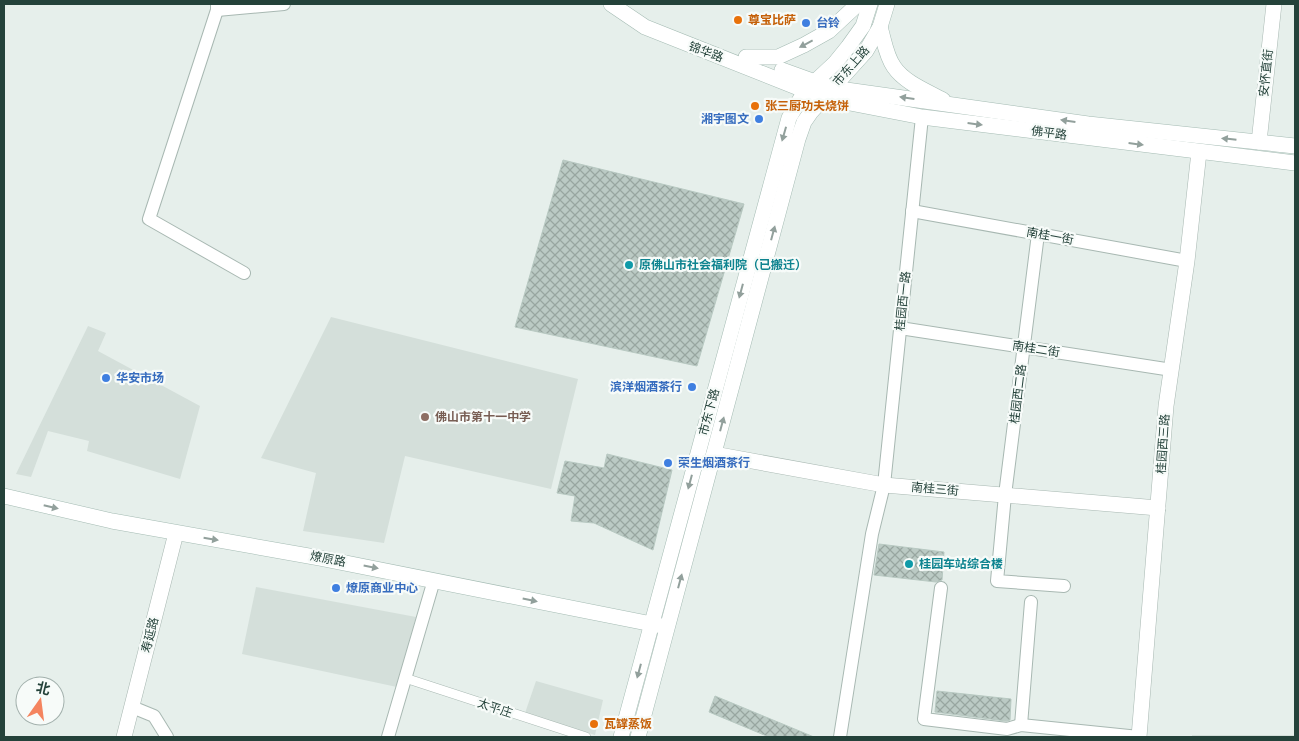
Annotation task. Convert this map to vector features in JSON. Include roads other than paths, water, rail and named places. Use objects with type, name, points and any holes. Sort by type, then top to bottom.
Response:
[{"type":"main road","name":"锦华路","points":[[611,4],[646,27],[810,86]]},
{"type":"main road","name":"锦华路","points":[[627,4],[648,18],[746,57],[810,86]]},
{"type":"main road","points":[[746,57],[778,57],[804,45],[829,31],[858,4]]},
{"type":"main road","name":"市东上路","points":[[810,86],[835,63],[848,47],[863,26],[870,4]]},
{"type":"main road","name":"市东上路","points":[[828,93],[854,67],[866,51],[880,27],[887,4]]},
{"type":"main road","name":"安怀直街","points":[[1259,142],[1274,4]]},
{"type":"main road","points":[[880,27],[894,68],[904,78],[951,104]]},
{"type":"main road","name":"佛平路","points":[[810,86],[828,93],[922,117],[1295,163]]},
{"type":"main road","name":"市东下路","points":[[621,737],[784,134],[789,118],[810,86]]},
{"type":"main road","name":"佛平路","points":[[828,93],[951,104],[1088,124],[1295,146]]},
{"type":"main road","name":"市东下路","points":[[638,737],[798,139],[804,122],[828,93]]},
{"type":"main road","name":"桂园西三路","points":[[1139,737],[1166,406],[1187,261],[1199,152]]},
{"type":"main road","name":"南桂三街","points":[[714,454],[884,485],[1158,508]]},
{"type":"main road","name":"燎原路","points":[[4,496],[112,521],[320,558],[667,628]]},
{"type":"main road","name":"寿延路","points":[[124,737],[176,533]]},
{"type":"street","points":[[244,273],[149,219],[217,7],[284,4]]},
{"type":"street","name":"桂园西一路","points":[[840,737],[872,534],[884,485],[922,117]]},
{"type":"street","name":"南桂一街","points":[[912,211],[1187,261]]},
{"type":"street","name":"桂园西二路","points":[[1038,234],[1005,495],[997,580],[1064,586]]},
{"type":"street","name":"南桂二街","points":[[900,328],[1172,370]]},
{"type":"street","points":[[388,737],[434,580]]},
{"type":"street","points":[[941,588],[924,719],[1007,733],[1021,725],[1139,737]]},
{"type":"street","points":[[1021,725],[1031,602]]},
{"type":"street","name":"太平庄","points":[[405,678],[586,737]]},
{"type":"street","points":[[132,707],[154,716],[167,737]]},
{"type":"place","name":"尊宝比萨","points":[[738,20]]},
{"type":"place","name":"台铃","points":[[806,23]]},
{"type":"place","name":"张三厨功夫烧饼","points":[[755,106]]},
{"type":"place","name":"湘宇图文","points":[[759,119]]},
{"type":"place","name":"原佛山市社会福利院（已搬迁）","points":[[629,265]]},
{"type":"place","name":"华安市场","points":[[106,378]]},
{"type":"place","name":"滨洋烟酒茶行","points":[[692,387]]},
{"type":"place","name":"佛山市第十一中学","points":[[425,417]]},
{"type":"place","name":"荣生烟酒茶行","points":[[668,463]]},
{"type":"place","name":"桂园车站综合楼","points":[[909,564]]},
{"type":"place","name":"燎原商业中心","points":[[336,588]]},
{"type":"place","name":"瓦罉蒸饭","points":[[594,724]]}]
